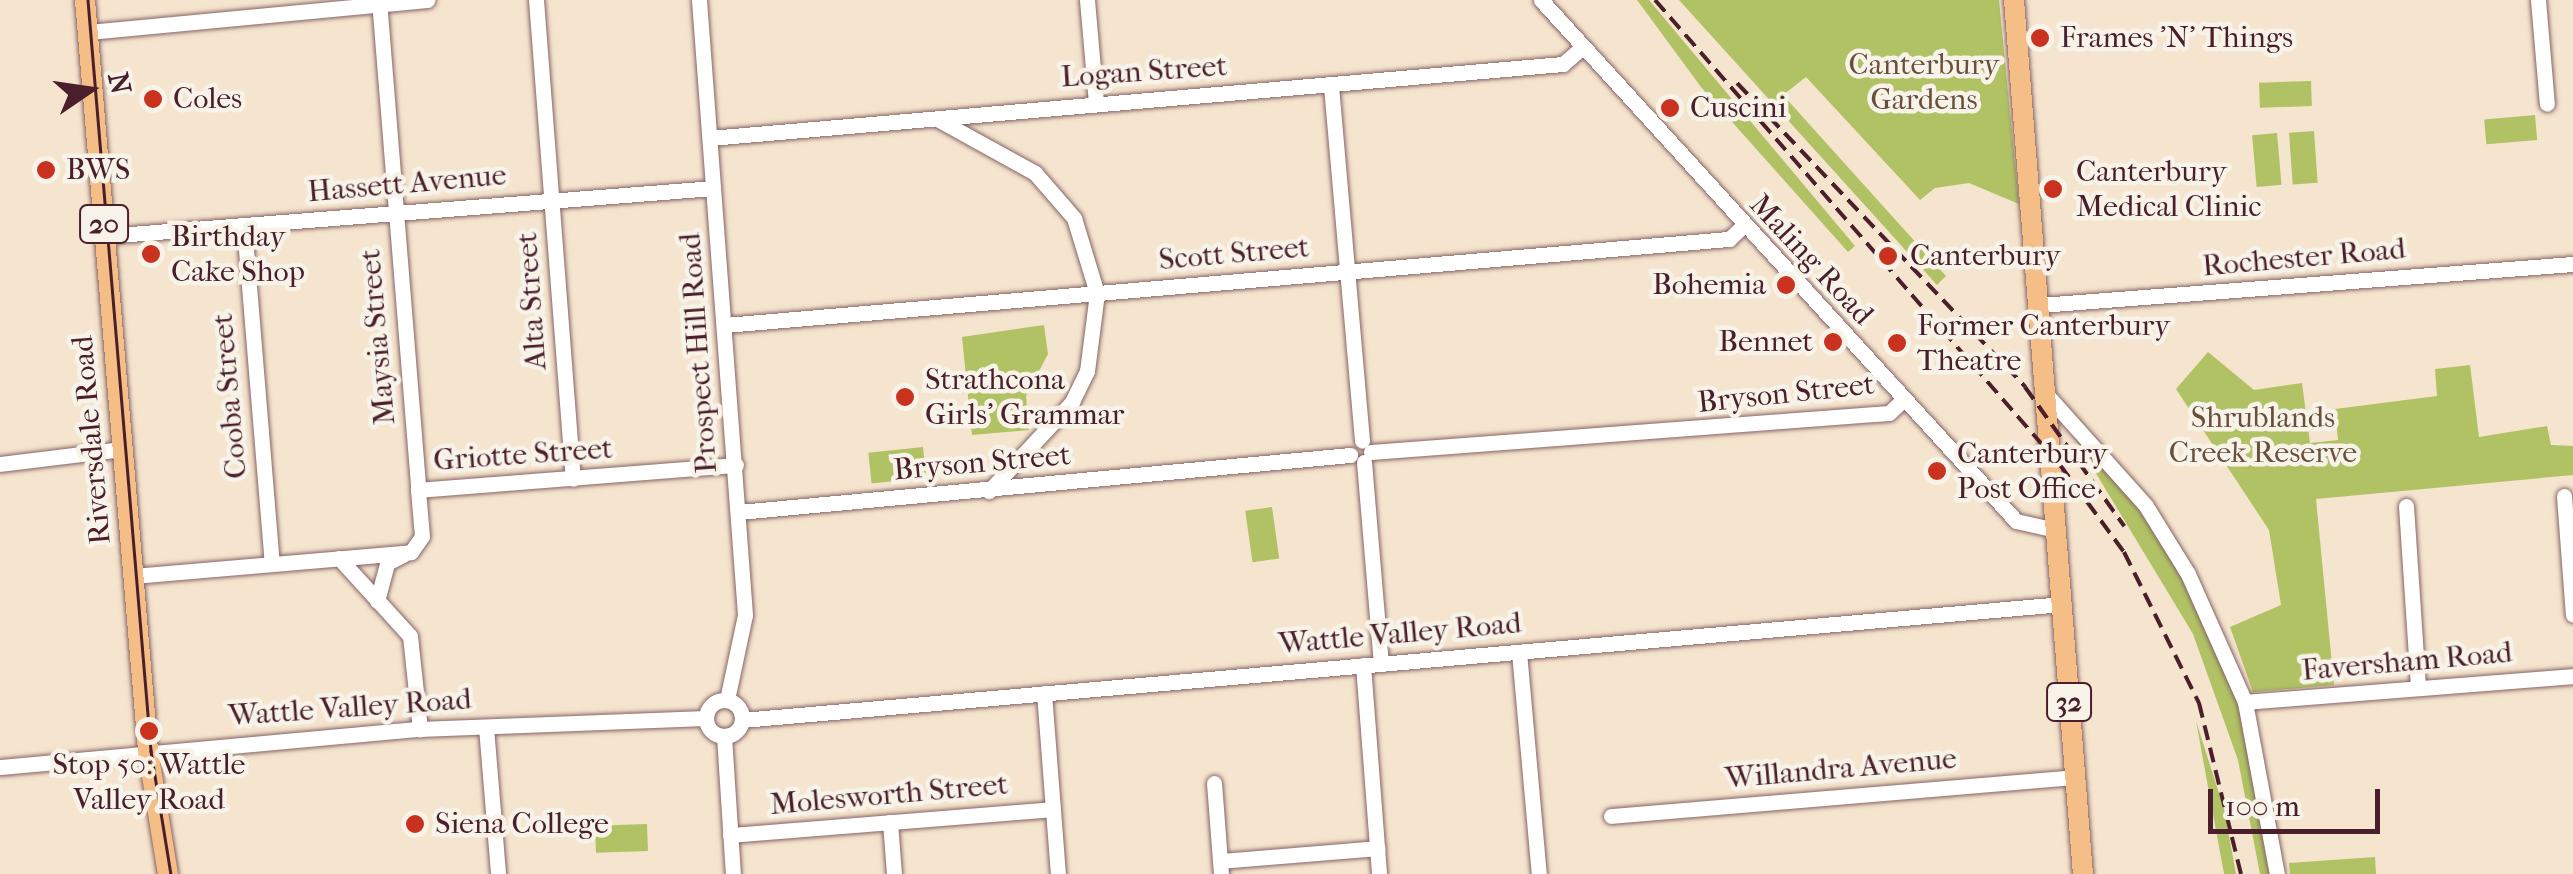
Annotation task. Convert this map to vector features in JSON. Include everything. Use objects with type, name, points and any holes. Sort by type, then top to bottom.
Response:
[{"type":"main road","name":"Riversdale Road","points":[[85,0],[148,751],[168,874]]},
{"type":"main road","name":"32","points":[[2014,0],[2082,874]]},
{"type":"street","points":[[88,32],[238,8],[428,0]]},
{"type":"street","name":"Alta Street","points":[[536,0],[572,478]]},
{"type":"street","name":"Prospect Hill Road","points":[[698,0],[745,615],[727,700]]},
{"type":"street","points":[[1088,0],[1096,103]]},
{"type":"street","name":"Maling Road","points":[[1541,0],[1578,51],[2016,521],[2056,530]]},
{"type":"street","points":[[2538,0],[2547,104]]},
{"type":"street","name":"Maysia Street","points":[[379,2],[418,490]]},
{"type":"street","name":"Logan Street","points":[[710,138],[1563,64],[1578,51]]},
{"type":"street","points":[[1331,86],[1381,663]]},
{"type":"street","points":[[988,142],[982,128],[990,113]]},
{"type":"street","points":[[935,118],[988,142],[1034,173],[1074,218],[1097,293],[1088,371],[1072,402],[990,491]]},
{"type":"street","name":"Hassett Avenue","points":[[105,236],[713,188]]},
{"type":"street","name":"Cooba Street","points":[[244,225],[272,563]]},
{"type":"street","name":"Scott Street","points":[[725,325],[1729,239],[1743,226]]},
{"type":"street","name":"Rochester Road","points":[[2040,306],[2573,264]]},
{"type":"street","points":[[2046,394],[2081,428],[2188,574],[2245,702],[2277,874]]},
{"type":"street","name":"Bryson Street","points":[[738,512],[1362,453],[1889,413],[1904,400]]},
{"type":"street","points":[[2050,442],[2066,426],[2081,428]]},
{"type":"street","points":[[0,464],[123,453]]},
{"type":"street","name":"Griotte Street","points":[[412,552],[422,536],[418,490],[736,465]]},
{"type":"street","points":[[2564,496],[2573,614]]},
{"type":"street","points":[[2406,506],[2418,688]]},
{"type":"street","points":[[134,576],[412,552]]},
{"type":"street","points":[[378,600],[386,563],[412,552]]},
{"type":"street","points":[[339,558],[410,636],[420,729]]},
{"type":"street","name":"Wattle Valley Road","points":[[742,720],[2062,604]]},
{"type":"street","points":[[1520,652],[1539,874]]},
{"type":"street","points":[[1363,665],[1379,874]]},
{"type":"street","name":"Faversham Road","points":[[2245,702],[2573,676]]},
{"type":"street","points":[[1044,693],[1058,874]]},
{"type":"street","points":[[724,736],[742,720],[727,700],[706,718],[724,736],[733,874]]},
{"type":"street","name":"Wattle Valley Road","points":[[0,767],[420,729],[706,718]]},
{"type":"street","points":[[486,728],[498,874]]},
{"type":"street","name":"Willandra Avenue","points":[[1611,816],[2075,777]]},
{"type":"street","points":[[1214,784],[1220,867],[1377,848]]},
{"type":"street","name":"Molesworth Street","points":[[730,836],[1053,809]]},
{"type":"street","points":[[890,822],[894,874]]},
{"type":"green space","points":[[1637,0],[1649,0],[1855,246],[1848,252],[1701,87]]},
{"type":"green space","name":"Canterbury Gardens","points":[[1679,0],[1999,0],[2019,204],[1969,183],[1935,188],[1920,200],[1806,77],[1783,95],[1946,276],[1937,285]]},
{"type":"green space","points":[[2311,81],[2312,106],[2260,108],[2259,83]]},
{"type":"green space","points":[[2535,115],[2537,140],[2486,144],[2484,119]]},
{"type":"green space","points":[[2314,131],[2318,183],[2293,185],[2289,133]]},
{"type":"green space","points":[[2277,133],[2282,185],[2257,187],[2252,135]]},
{"type":"green space","points":[[1044,325],[1048,354],[1026,396],[1029,430],[972,435],[962,337]]},
{"type":"green space","name":"Shrublands Creek Reserve","points":[[2208,352],[2254,390],[2302,383],[2310,443],[2338,440],[2335,409],[2437,396],[2435,369],[2470,365],[2479,437],[2547,426],[2551,445],[2573,446],[2573,475],[2316,499],[2334,685],[2253,692],[2230,627],[2281,605],[2269,530],[2176,389]]},
{"type":"green space","points":[[2071,432],[2147,518],[2192,595],[2243,711],[2272,874],[2260,874],[2238,760],[2193,634]]},
{"type":"green space","points":[[923,447],[926,478],[872,484],[868,453]]},
{"type":"green space","points":[[1272,507],[1279,558],[1252,562],[1245,511]]},
{"type":"green space","points":[[2196,721],[2224,809],[2236,874],[2224,874]]},
{"type":"green space","points":[[647,824],[648,851],[596,853],[595,826]]},
{"type":"green space","points":[[2375,857],[2376,874],[2290,874],[2289,863]]},
{"type":"tram line","points":[[88,0],[151,751],[171,874]]},
{"type":"railway","points":[[1655,0],[2060,465],[2124,552],[2199,703],[2241,874]]},
{"type":"railway","points":[[1737,83],[2025,387],[2124,526]]},
{"type":"place","name":"Frames 'N' Things","points":[[2040,38]]},
{"type":"place","name":"Coles","points":[[153,99]]},
{"type":"place","name":"Cuscini","points":[[1670,108]]},
{"type":"place","name":"BWS","points":[[46,170]]},
{"type":"place","name":"Canterbury Medical Clinic","points":[[2053,189]]},
{"type":"place","name":"Birthday Cake Shop","points":[[151,254]]},
{"type":"place","name":"Canterbury","points":[[1888,256]]},
{"type":"place","name":"Bohemia","points":[[1786,285]]},
{"type":"place","name":"Bennet","points":[[1833,342]]},
{"type":"place","name":"Former Canterbury Theatre","points":[[1897,343]]},
{"type":"place","name":"Strathcona Girls' Grammar","points":[[905,397]]},
{"type":"place","name":"Canterbury Post Office","points":[[1937,471]]},
{"type":"place","name":"Stop 50: Wattle Valley Road","points":[[149,731]]},
{"type":"place","name":"Siena College","points":[[415,824]]}]
